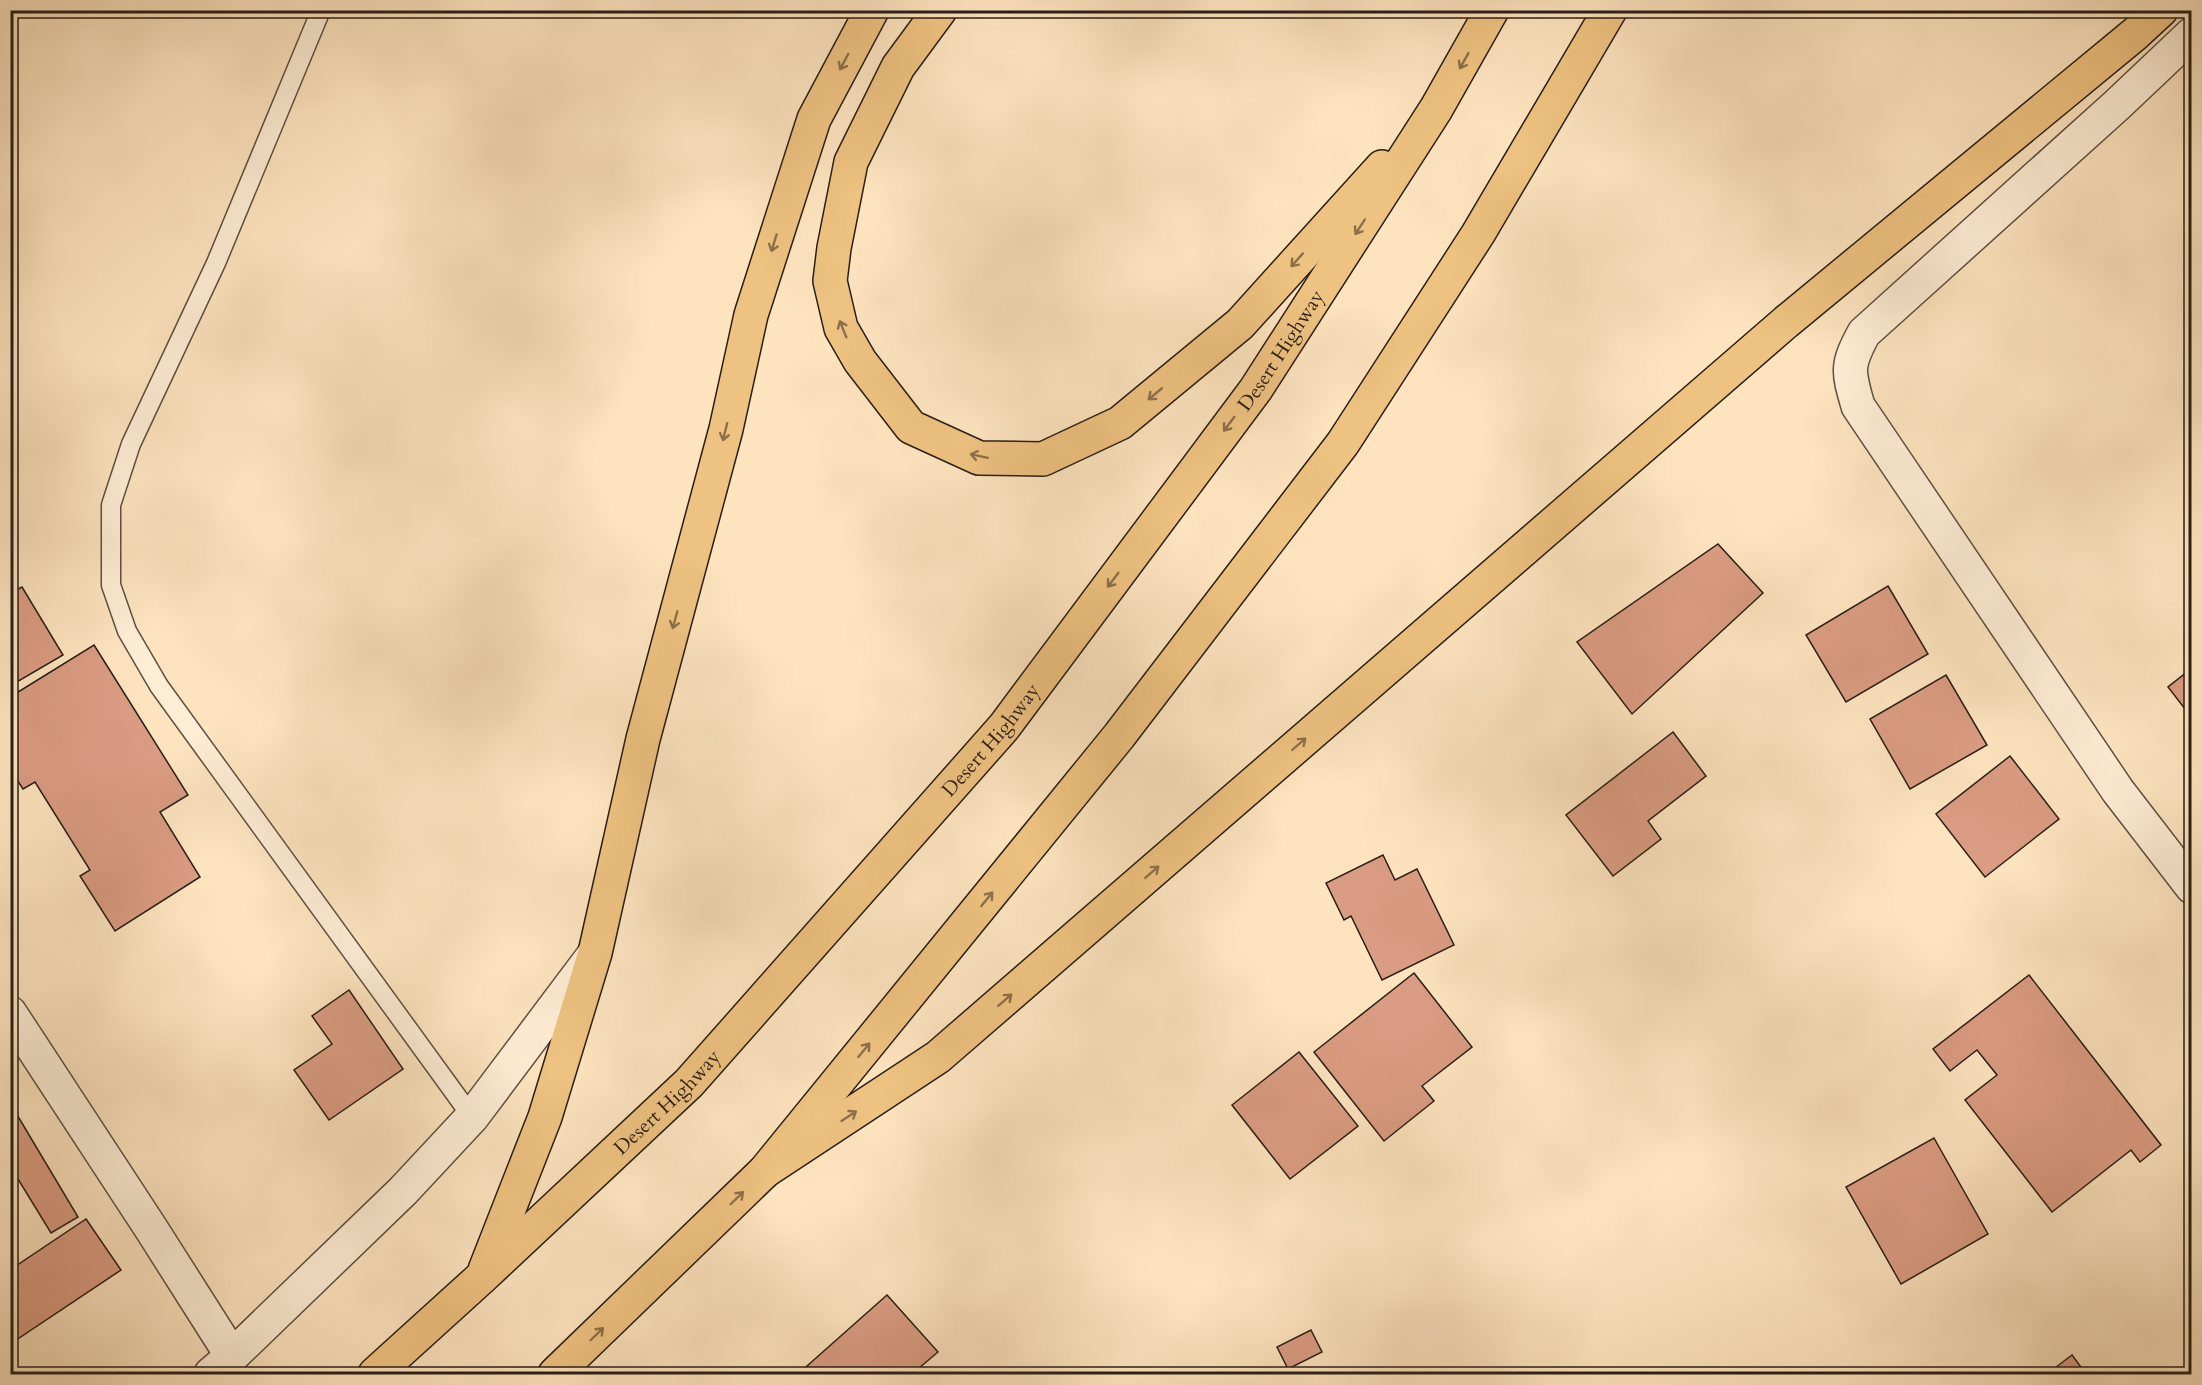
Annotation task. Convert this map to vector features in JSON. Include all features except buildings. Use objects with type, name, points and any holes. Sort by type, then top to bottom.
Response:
[{"type":"highway","points":[[482,1277],[545,1117],[595,953],[643,739],[726,429],[751,315],[814,118],[872,10]]},
{"type":"highway","points":[[940,10],[898,67],[851,162],[830,281],[841,328],[860,361],[911,428],[979,458],[1043,459],[1120,423],[1240,324],[1436,109]]},
{"type":"highway","name":"Desert Highway","points":[[375,1374],[689,1083],[1004,727],[1256,389],[1436,109],[1492,10]]},
{"type":"highway","points":[[555,1374],[765,1171],[1119,736],[1343,443],[1479,234],[1610,10]]},
{"type":"highway","points":[[765,1171],[939,1057],[1786,322],[2162,10]]},
{"type":"street","points":[[2192,34],[2117,105],[1864,333],[1854,352],[1849,374],[1858,406],[2118,791],[2192,887]]},
{"type":"street","points":[[10,1013],[152,1230],[221,1365],[403,1191],[472,1116],[595,953]]},
{"type":"lane","points":[[321,10],[216,263],[131,444],[111,505],[111,585],[127,631],[159,686],[472,1116]]}]
